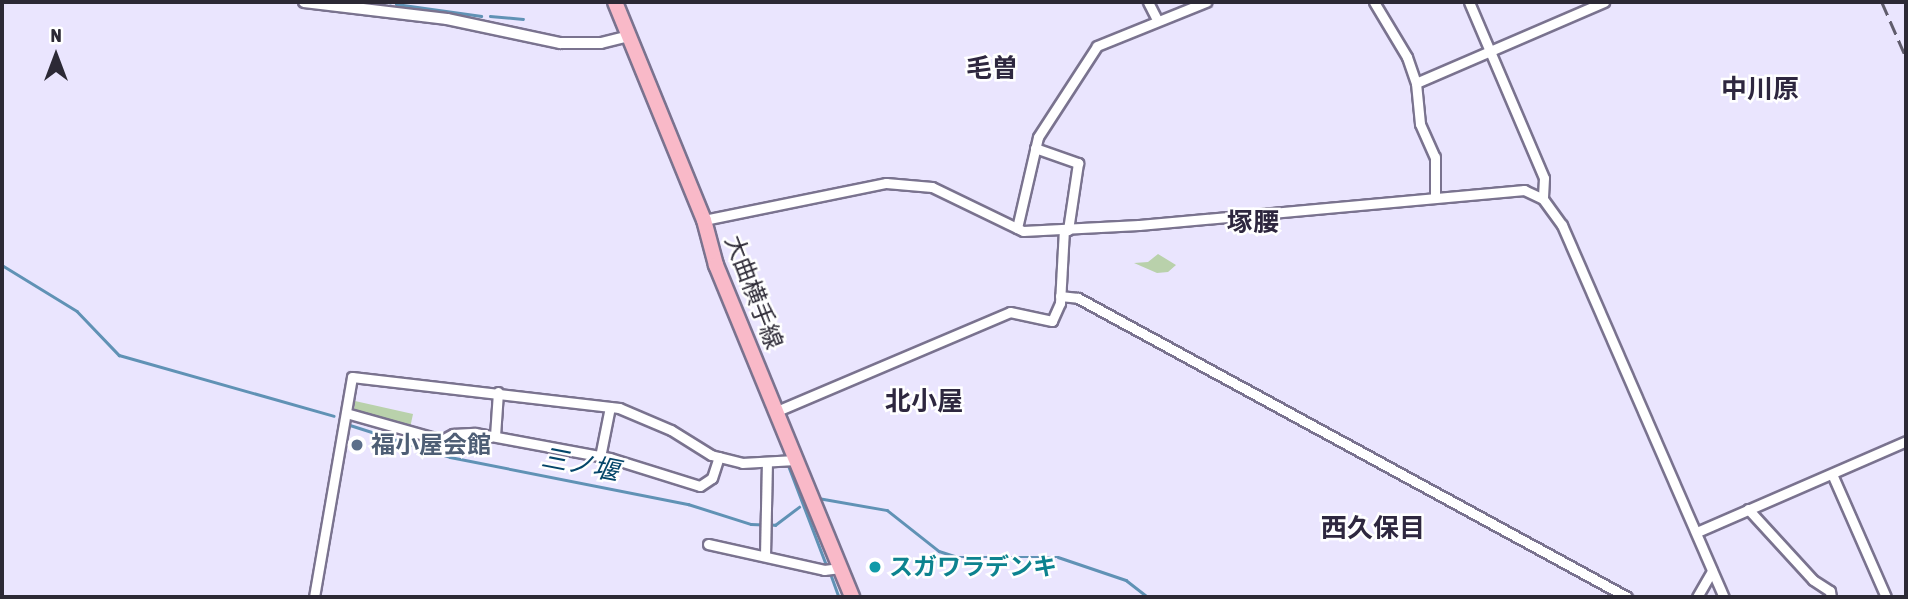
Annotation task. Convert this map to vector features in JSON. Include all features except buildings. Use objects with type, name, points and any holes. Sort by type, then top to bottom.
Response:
[{"type":"main road","name":"大曲横手線","points":[[615,2],[704,220],[716,265],[852,597]]},
{"type":"street","points":[[304,2],[447,19],[560,43],[601,43],[629,36]]},
{"type":"street","points":[[1148,2],[1157,20]]},
{"type":"street","points":[[1017,229],[1035,148],[1097,46],[1206,2]]},
{"type":"street","points":[[1374,2],[1407,57],[1416,83],[1420,124],[1434,157],[1436,197]]},
{"type":"street","points":[[1469,2],[1544,178],[1543,199]]},
{"type":"street","points":[[1416,83],[1604,2]]},
{"type":"street","points":[[777,411],[1010,312],[1052,321],[1060,296],[1066,230],[1078,163],[1035,148]]},
{"type":"street","points":[[704,220],[842,190],[913,183],[932,187],[1017,229],[1066,230],[1524,190],[1543,199],[1562,225],[1724,597]]},
{"type":"street","points":[[1060,296],[1078,298],[1627,597]]},
{"type":"street","points":[[314,597],[352,377],[610,407],[671,430],[719,457],[767,463],[795,460]]},
{"type":"street","points":[[495,436],[498,392]]},
{"type":"street","points":[[600,457],[610,407]]},
{"type":"street","points":[[346,413],[442,440],[460,433],[495,436],[600,457],[700,486],[712,478],[719,457]]},
{"type":"street","points":[[1697,532],[1906,441]]},
{"type":"street","points":[[765,556],[767,463]]},
{"type":"street","points":[[1832,474],[1886,597]]},
{"type":"street","points":[[1748,509],[1813,580],[1830,591],[1831,597]]},
{"type":"street","points":[[708,544],[824,570],[840,568]]},
{"type":"street","points":[[1698,597],[1712,571]]},
{"type":"green space","points":[[1158,254],[1176,265],[1168,272],[1157,273],[1134,263],[1148,262]]},
{"type":"green space","points":[[355,401],[413,414],[410,428],[354,410]]},
{"type":"waterway","points":[[377,2],[384,3]]},
{"type":"waterway","points":[[396,4],[481,16]]},
{"type":"waterway","points":[[490,16],[523,19]]},
{"type":"waterway","name":"三ノ堰","points":[[2,265],[77,311],[119,355],[334,416]]},
{"type":"waterway","name":"三ノ堰","points":[[350,425],[450,457],[688,504],[751,524],[775,525],[799,507]]},
{"type":"waterway","points":[[789,467],[826,564]]},
{"type":"waterway","name":"三ノ堰","points":[[818,498],[887,510],[939,551],[957,557],[1058,557],[1126,580],[1148,597]]},
{"type":"waterway","points":[[831,575],[839,597]]},
{"type":"railway","points":[[1882,2],[1906,57]]},
{"type":"place","name":"福小屋会館","points":[[357,445]]},
{"type":"place","name":"スガワラデンキ","points":[[875,567]]},
{"type":"district","name":"毛曽","points":[[992,69]]},
{"type":"district","name":"中川原","points":[[1760,90]]},
{"type":"district","name":"塚腰","points":[[1253,223]]},
{"type":"district","name":"北小屋","points":[[924,402]]},
{"type":"district","name":"西久保目","points":[[1373,529]]}]
